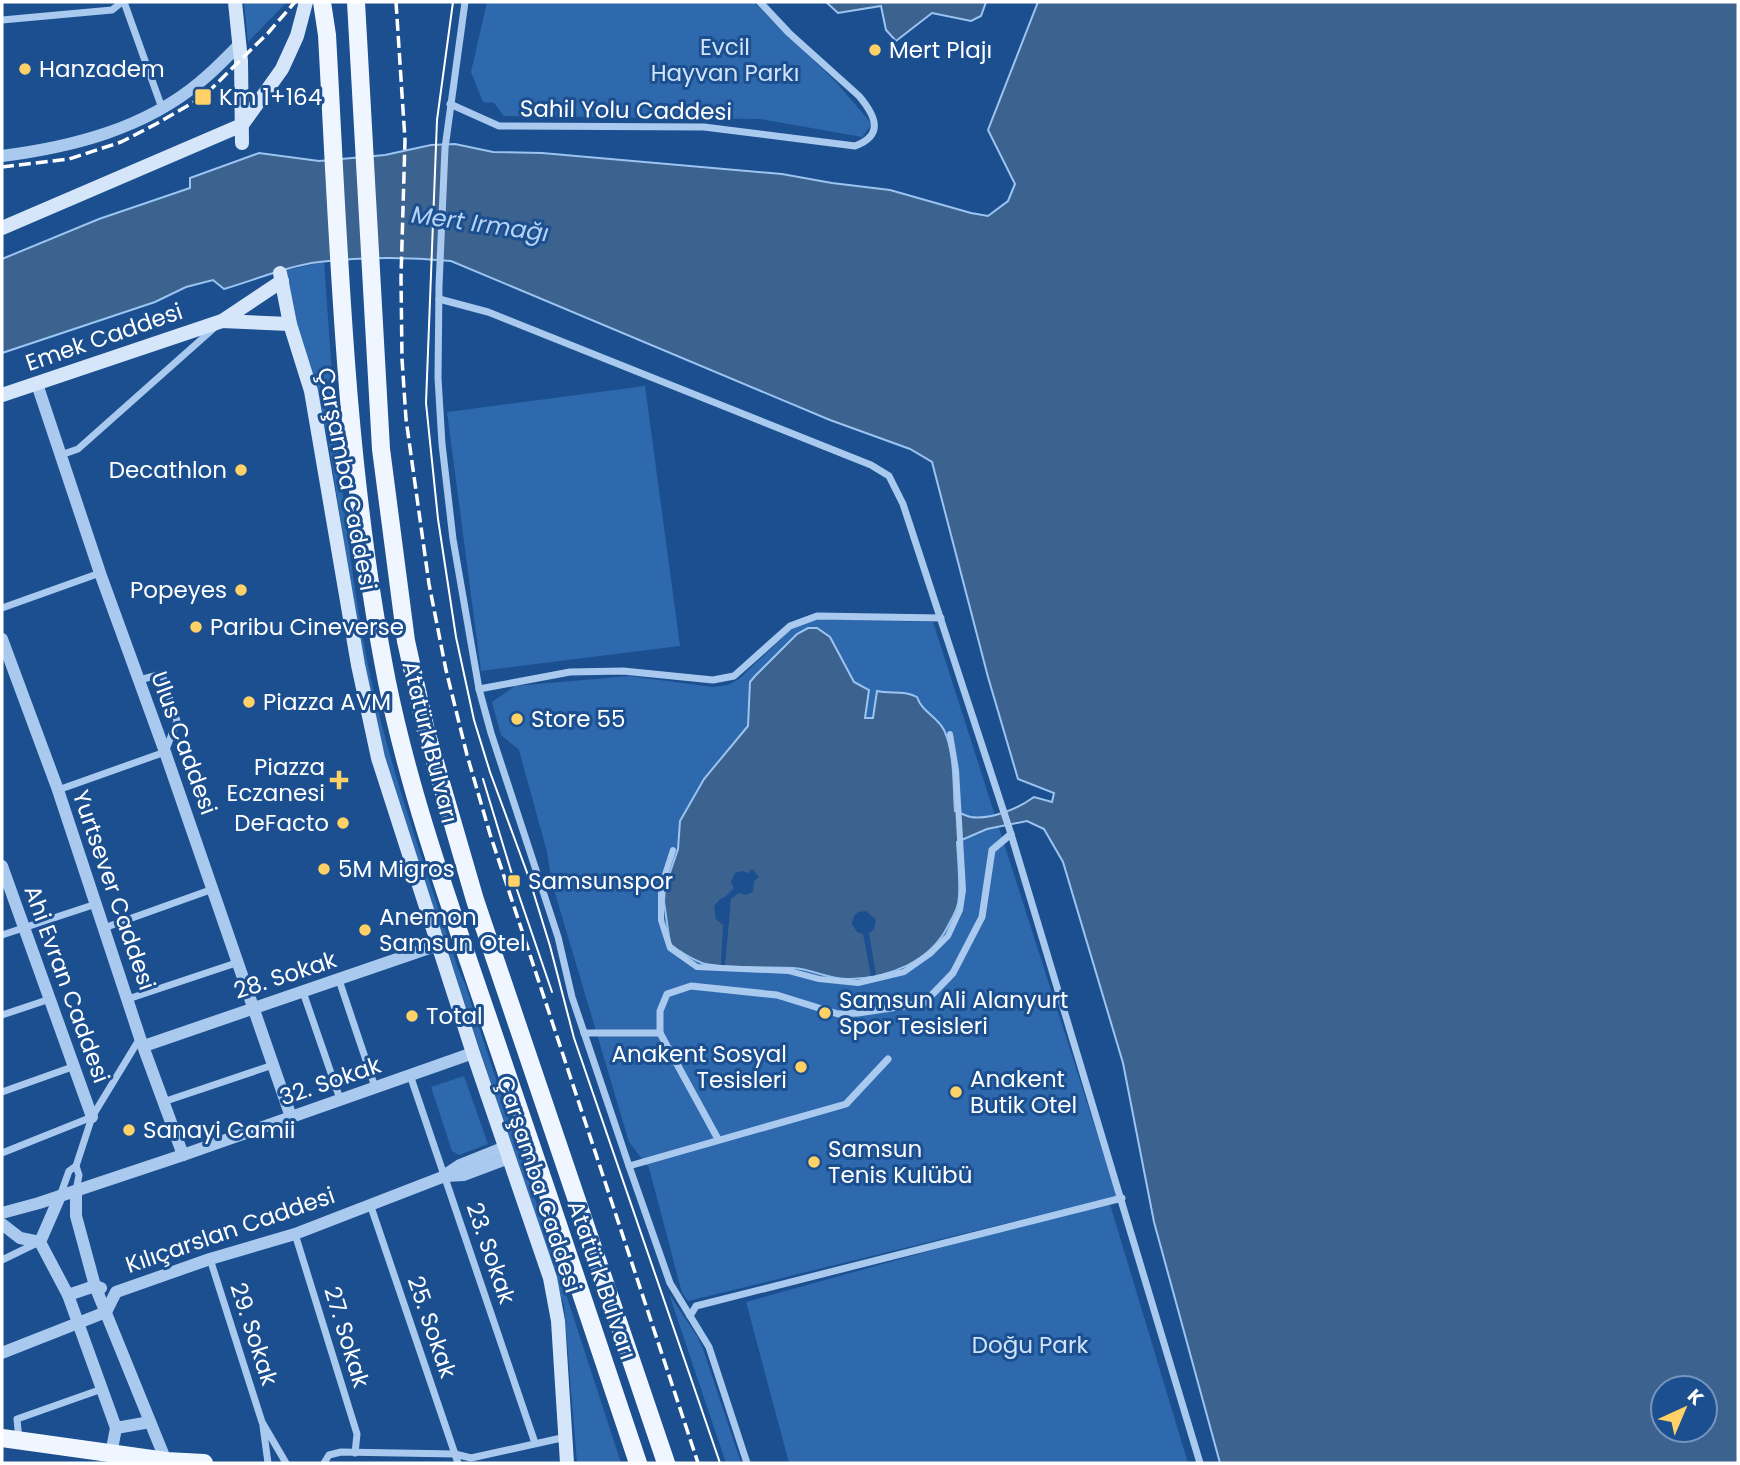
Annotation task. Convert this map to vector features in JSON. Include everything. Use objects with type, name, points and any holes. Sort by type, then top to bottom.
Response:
[{"type":"main road","points":[[235,2],[242,143]]},
{"type":"main road","points":[[2,228],[242,124],[282,69],[297,36],[306,2]]},
{"type":"main road","name":"Atatürk Bulvarı","points":[[322,2],[327,35],[352,444],[372,597],[388,686],[408,770],[459,931],[638,1463]]},
{"type":"main road","name":"Atatürk Bulvarı","points":[[356,2],[381,449],[406,641],[426,732],[475,900],[667,1463]]},
{"type":"main road","name":"Emek Caddesi","points":[[2,395],[222,321],[281,277]]},
{"type":"main road","name":"Çarşamba Caddesi","points":[[281,277],[290,324],[311,391],[358,666],[378,758],[472,1053],[550,1278],[558,1321],[567,1463]]},
{"type":"main road","name":"Emek Caddesi","points":[[222,321],[290,324]]},
{"type":"main road","points":[[10,1439],[166,1461],[204,1463]]},
{"type":"street","points":[[2,20],[112,10],[123,2],[162,108]]},
{"type":"street","points":[[465,2],[447,128],[439,286],[438,378],[442,444],[453,539],[479,689],[558,937],[572,997],[629,1166],[670,1283],[709,1347],[747,1463]]},
{"type":"street","name":"Sahil Yolu Caddesi","points":[[450,104],[499,126],[705,127],[855,146],[866,142],[873,135],[874,128],[872,116],[864,101],[789,33],[760,2]]},
{"type":"street","points":[[2,156],[48,150],[103,136],[162,108],[199,83],[239,46]]},
{"type":"street","points":[[439,299],[488,312],[871,465],[889,476],[903,504],[1011,834],[1200,1463]]},
{"type":"street","points":[[61,455],[78,449],[222,321]]},
{"type":"street","name":"Ulus Caddesi","points":[[37,384],[100,573],[291,1116]]},
{"type":"street","points":[[2,608],[100,573]]},
{"type":"street","points":[[479,689],[596,671],[713,680],[734,676],[790,626],[817,616],[941,618]]},
{"type":"street","name":"Yurtsever Caddesi","points":[[3,646],[58,790],[142,1042],[183,1155]]},
{"type":"street","points":[[58,790],[165,752],[177,721],[162,674],[139,680]]},
{"type":"street","points":[[673,850],[661,887],[661,920],[670,947],[697,967],[789,971],[819,979],[858,983],[904,972],[931,953],[948,936],[960,910],[963,890],[959,813],[950,734]]},
{"type":"street","points":[[718,1139],[660,1033],[660,1011],[667,994],[691,986],[777,995],[838,1014],[924,1003],[953,972],[982,917],[992,850],[1011,834]]},
{"type":"street","name":"Ahi Evran Caddesi","points":[[2,866],[92,1117]]},
{"type":"street","points":[[104,928],[213,890]]},
{"type":"street","points":[[2,934],[96,904]]},
{"type":"street","name":"28. Sokak","points":[[142,1042],[255,1008],[438,945]]},
{"type":"street","points":[[128,999],[239,962]]},
{"type":"street","points":[[339,980],[375,1087]]},
{"type":"street","points":[[303,992],[340,1099]]},
{"type":"street","points":[[2,1015],[50,999]]},
{"type":"street","points":[[584,1033],[660,1033]]},
{"type":"street","points":[[2,1260],[40,1242],[69,1171],[76,1166],[92,1117],[142,1042]]},
{"type":"street","name":"32. Sokak","points":[[2,1213],[183,1155],[472,1053]]},
{"type":"street","points":[[629,1166],[846,1104],[888,1059]]},
{"type":"street","points":[[163,1102],[273,1065]]},
{"type":"street","points":[[2,1092],[75,1066]]},
{"type":"street","name":"23. Sokak","points":[[410,1075],[535,1443]]},
{"type":"street","points":[[2,1153],[92,1117]]},
{"type":"street","name":"Kılıçarslan Caddesi","points":[[106,1312],[116,1292],[210,1259],[295,1234],[444,1175],[460,1165],[507,1153]]},
{"type":"street","points":[[76,1166],[79,1175],[76,1216],[96,1286],[166,1461]]},
{"type":"street","points":[[690,1316],[696,1306],[1122,1198]]},
{"type":"street","name":"25. Sokak","points":[[370,1203],[458,1463]]},
{"type":"street","points":[[2,1224],[20,1238],[40,1242]]},
{"type":"street","name":"27. Sokak","points":[[295,1234],[357,1434],[355,1453]]},
{"type":"street","points":[[40,1242],[68,1295],[116,1428],[111,1454]]},
{"type":"street","name":"29. Sokak","points":[[210,1259],[262,1422]]},
{"type":"street","points":[[68,1295],[96,1286],[116,1292]]},
{"type":"street","points":[[2,1353],[106,1312]]},
{"type":"street","points":[[10,1439],[17,1419],[102,1389]]},
{"type":"street","points":[[116,1428],[150,1422]]},
{"type":"street","points":[[262,1422],[268,1463]]},
{"type":"street","points":[[262,1422],[286,1463]]},
{"type":"street","points":[[324,1463],[329,1455],[334,1453],[455,1454],[471,1458],[566,1437]]},
{"type":"green space","points":[[244,2],[287,2],[248,42]]},
{"type":"green space","name":"Evcil Hayvan Parkı","points":[[487,2],[754,2],[836,82],[872,124],[862,137],[760,119],[504,116],[494,103],[483,102],[471,72]]},
{"type":"green space","points":[[324,262],[349,545],[363,638],[381,721],[417,844],[621,1463],[577,1463],[564,1305],[382,752],[359,641],[328,439],[282,271]]},
{"type":"green space","points":[[645,386],[680,646],[481,671],[447,412]]},
{"type":"green space","name":"Samsun Ali Alanyurt Spor Tesisleri","points":[[816,619],[933,622],[1117,1196],[688,1301],[682,1293],[649,1168],[629,1142],[552,883],[547,852],[519,750],[501,735],[492,702],[515,686],[629,676],[713,687],[728,685],[739,679],[794,627]]},
{"type":"green space","points":[[464,1076],[488,1144],[459,1155],[452,1151],[431,1087]]},
{"type":"green space","name":"Doğu Park","points":[[1109,1201],[1188,1463],[789,1463],[746,1302]]},
{"type":"green space","points":[[669,1294],[703,1349],[741,1463],[726,1463]]},
{"type":"water","points":[[826,2],[986,2],[981,16],[971,21],[932,13],[896,41],[886,30],[881,6],[838,13]]},
{"type":"water","name":"Mert Irmağı","points":[[1038,2],[1738,2],[1738,1463],[1220,1463],[1154,1222],[1123,1063],[1063,862],[1044,829],[1027,821],[987,829],[957,842],[959,896],[954,915],[931,949],[907,966],[893,971],[865,978],[843,979],[793,968],[710,965],[689,957],[670,944],[664,902],[665,887],[678,849],[680,821],[704,779],[748,726],[750,682],[797,634],[808,628],[817,628],[830,637],[854,682],[869,690],[865,718],[873,718],[877,691],[903,693],[917,697],[922,707],[941,725],[948,739],[952,759],[955,811],[971,817],[987,817],[1013,809],[1034,797],[1052,802],[1054,793],[1018,779],[988,677],[932,462],[910,449],[830,420],[451,261],[352,259],[307,264],[224,289],[213,280],[186,287],[155,302],[2,353],[2,259],[99,219],[190,188],[190,178],[259,153],[319,161],[385,155],[431,145],[455,144],[493,152],[542,153],[782,174],[890,190],[988,216],[1008,201],[1015,184],[988,130]]},
{"type":"pier","points":[[752,869],[759,877],[754,881],[753,892],[746,895],[739,893],[731,899],[725,965],[721,965],[723,925],[716,919],[714,906],[734,888],[731,882],[735,873],[748,873]]},
{"type":"pier","points":[[866,911],[876,920],[874,929],[869,933],[876,975],[871,976],[863,934],[857,932],[852,924],[858,912]]},
{"type":"tram line","points":[[453,2],[437,120],[426,403],[438,519],[456,637],[474,720],[529,878],[574,1038],[720,1463]]},
{"type":"tram line","points":[[483,779],[552,992]]},
{"type":"railway","points":[[2,167],[69,159],[121,142],[156,124],[203,97],[268,33],[295,2]]},
{"type":"railway","points":[[396,2],[405,140],[401,278],[406,419],[429,584],[446,670],[490,834],[698,1463]]},
{"type":"place","name":"Mert Plajı","points":[[875,50]]},
{"type":"place","name":"Hanzadem","points":[[25,69]]},
{"type":"place","name":"Km 1+164","points":[[203,97]]},
{"type":"place","name":"Decathlon","points":[[241,470]]},
{"type":"place","name":"Popeyes","points":[[241,590]]},
{"type":"place","name":"Paribu Cineverse","points":[[196,627]]},
{"type":"place","name":"Piazza AVM","points":[[249,702]]},
{"type":"place","name":"Store 55","points":[[517,719]]},
{"type":"place","name":"Piazza Eczanesi","points":[[339,780]]},
{"type":"place","name":"DeFacto","points":[[343,823]]},
{"type":"place","name":"5M Migros","points":[[324,869]]},
{"type":"place","name":"Samsunspor","points":[[514,881]]},
{"type":"place","name":"Anemon Samsun Otel","points":[[365,930]]},
{"type":"place","name":"Samsun Ali Alanyurt Spor Tesisleri","points":[[825,1013]]},
{"type":"place","name":"Total","points":[[412,1016]]},
{"type":"place","name":"Anakent Sosyal Tesisleri","points":[[801,1067]]},
{"type":"place","name":"Anakent Butik Otel","points":[[956,1092]]},
{"type":"place","name":"Sanayi Camii","points":[[129,1130]]},
{"type":"place","name":"Samsun Tenis Kulübü","points":[[814,1162]]}]
